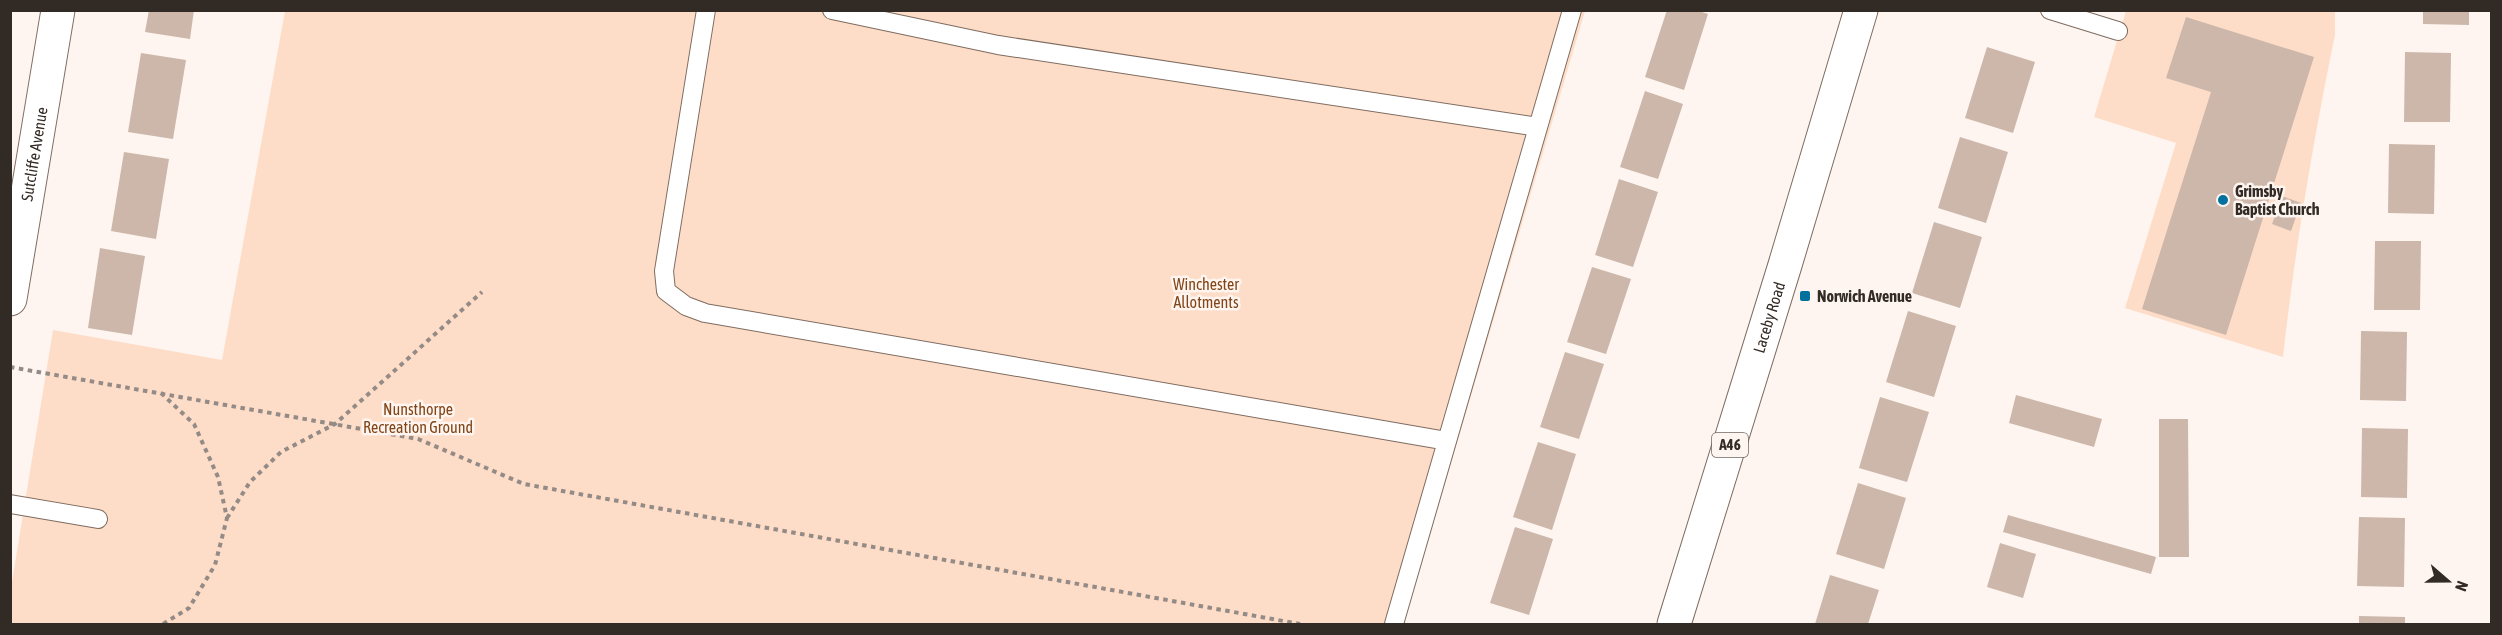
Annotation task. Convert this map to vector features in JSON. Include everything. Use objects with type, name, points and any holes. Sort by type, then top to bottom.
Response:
[{"type":"main road","name":"Sutcliffe Avenue","points":[[10,299],[58,10]]},
{"type":"main road","name":"Laceby Road","points":[[1674,624],[1861,10]]},
{"type":"lane","points":[[706,10],[664,271],[666,291],[686,306],[717,315],[1447,441]]},
{"type":"lane","points":[[832,10],[998,45],[1538,127]]},
{"type":"lane","points":[[1394,624],[1572,10]]},
{"type":"lane","points":[[2050,10],[2118,31]]},
{"type":"lane","points":[[10,504],[98,519]]},
{"type":"path","points":[[163,624],[189,608],[195,599],[215,565],[227,518],[250,482],[281,452],[335,424],[482,292]]},
{"type":"path","points":[[10,367],[418,439],[525,484],[1300,624]]},
{"type":"path","points":[[160,393],[194,424],[218,477],[227,518]]},
{"type":"green space","points":[[2329,10],[2335,12],[2335,35],[2305,195],[2283,357],[2125,308],[2176,143],[2094,117],[2126,11]]},
{"type":"green space","points":[[285,11],[1585,11],[1409,605],[1391,605],[1394,624],[11,624],[11,588],[53,330],[222,360]]},
{"type":"building","points":[[149,10],[194,10],[190,39],[145,32]]},
{"type":"building","points":[[1667,10],[1696,10],[1708,14],[1684,90],[1645,77]]},
{"type":"building","points":[[2423,10],[2469,10],[2469,25],[2423,24]]},
{"type":"building","name":"Grimsby Baptist Church","points":[[2186,17],[2314,57],[2226,335],[2142,309],[2211,92],[2166,78]]},
{"type":"building","points":[[1987,47],[2035,62],[2013,133],[1965,118]]},
{"type":"building","points":[[2405,52],[2451,53],[2450,122],[2404,122]]},
{"type":"building","points":[[141,53],[186,60],[173,139],[128,132]]},
{"type":"building","points":[[1645,91],[1683,104],[1658,179],[1620,167]]},
{"type":"building","points":[[1960,137],[2008,152],[1986,223],[1938,208]]},
{"type":"building","points":[[2389,144],[2435,145],[2434,214],[2388,213]]},
{"type":"building","points":[[124,152],[169,159],[156,239],[111,231]]},
{"type":"building","points":[[1619,179],[1658,192],[1633,267],[1595,255]]},
{"type":"building","points":[[2282,196],[2301,203],[2291,231],[2272,224]]},
{"type":"building","points":[[1934,222],[1982,237],[1960,308],[1912,293]]},
{"type":"building","points":[[2375,241],[2421,241],[2420,310],[2374,310]]},
{"type":"building","points":[[100,248],[145,256],[132,335],[88,328]]},
{"type":"building","points":[[1592,267],[1631,279],[1606,354],[1567,342]]},
{"type":"building","points":[[1908,311],[1956,326],[1934,397],[1886,382]]},
{"type":"building","points":[[2361,331],[2407,332],[2406,401],[2360,400]]},
{"type":"building","points":[[1565,352],[1604,364],[1579,439],[1540,427]]},
{"type":"building","points":[[2016,395],[2102,419],[2094,447],[2009,423]]},
{"type":"building","points":[[1880,397],[1929,412],[1907,482],[1859,468]]},
{"type":"building","points":[[2159,419],[2188,419],[2189,557],[2159,557]]},
{"type":"building","points":[[2362,428],[2408,429],[2407,498],[2361,497]]},
{"type":"building","points":[[1538,442],[1576,454],[1552,530],[1513,517]]},
{"type":"building","points":[[1858,483],[1906,498],[1884,569],[1836,554]]},
{"type":"building","points":[[2008,515],[2156,557],[2151,574],[2003,532]]},
{"type":"building","points":[[2359,517],[2405,518],[2404,587],[2357,586]]},
{"type":"building","points":[[1515,527],[1553,539],[1529,615],[1490,603]]},
{"type":"building","points":[[2000,543],[2036,554],[2023,598],[1987,587]]},
{"type":"building","points":[[1830,575],[1879,590],[1868,624],[1815,624]]},
{"type":"building","points":[[2359,616],[2405,617],[2405,624],[2359,624]]},
{"type":"place","name":"Grimsby Baptist Church","points":[[2223,200]]},
{"type":"place","name":"Norwich Avenue","points":[[1805,296]]},
{"type":"park label","name":"Winchester Allotments","points":[[1206,293]]},
{"type":"park label","name":"Nunsthorpe Recreation Ground","points":[[418,418]]}]
